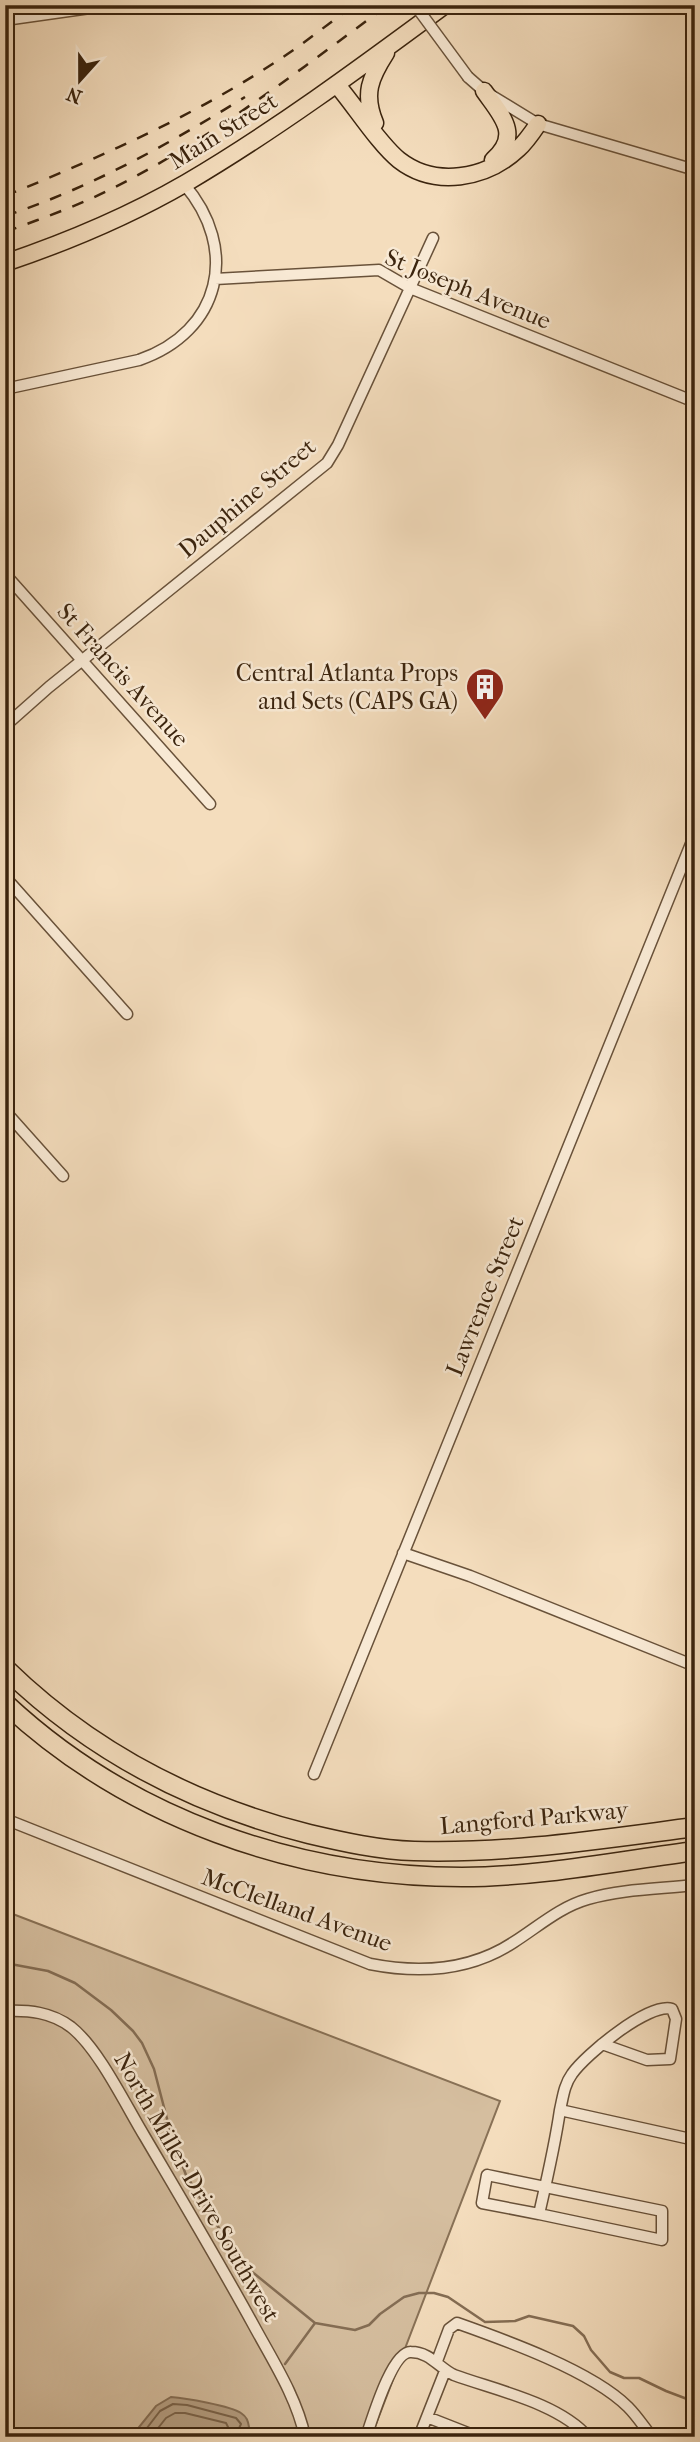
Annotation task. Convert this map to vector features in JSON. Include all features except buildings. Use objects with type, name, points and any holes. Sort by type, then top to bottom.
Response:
[{"type":"highway","name":"Langford Parkway","points":[[5,1668],[56,1713],[135,1767],[172,1786],[241,1814],[335,1840],[410,1851],[483,1851],[695,1827]]},
{"type":"highway","name":"Langford Parkway","points":[[5,1703],[54,1745],[107,1780],[160,1808],[280,1855],[328,1865],[461,1877],[511,1874],[695,1852]]},
{"type":"main road","name":"Main Street","points":[[5,262],[55,246],[184,184],[337,85],[445,5]]},
{"type":"main road","points":[[380,139],[369,108],[368,96],[374,73],[392,45]]},
{"type":"main road","points":[[337,85],[398,159],[425,174],[455,177],[481,172],[517,150],[538,124]]},
{"type":"main road","points":[[481,172],[498,156],[506,145],[508,135],[506,124],[484,91]]},
{"type":"street","points":[[5,20],[111,5]]},
{"type":"street","points":[[415,5],[468,77],[484,91],[538,124],[695,170]]},
{"type":"street","points":[[5,389],[157,354],[178,341],[196,324],[208,303],[215,279],[217,257],[214,236],[200,202],[184,184]]},
{"type":"street","name":"Dauphine Street","points":[[5,726],[81,661],[327,463],[338,445],[433,238]]},
{"type":"street","name":"St Joseph Avenue","points":[[215,279],[379,270],[410,288],[695,402]]},
{"type":"street","name":"St Francis Avenue","points":[[5,574],[210,804]]},
{"type":"street","name":"Lawrence Street","points":[[314,1774],[691,854],[695,834]]},
{"type":"street","points":[[5,877],[127,1014]]},
{"type":"street","points":[[5,1111],[64,1176]]},
{"type":"street","points":[[403,1553],[470,1576],[695,1666]]},
{"type":"street","name":"McClelland Avenue","points":[[5,1819],[370,1964],[400,1970],[460,1966],[489,1956],[554,1913],[587,1899],[695,1885]]},
{"type":"street","points":[[539,2214],[564,2088],[570,2076],[581,2062],[602,2044],[645,2014],[667,2007],[672,2009],[676,2020],[670,2059],[647,2060],[602,2044]]},
{"type":"street","name":"North Miller Drive Southwest","points":[[5,2011],[24,2010],[55,2018],[72,2028],[97,2057],[215,2254],[276,2367],[297,2410],[305,2437]]},
{"type":"street","points":[[561,2110],[695,2140]]},
{"type":"street","points":[[487,2175],[662,2211],[662,2240],[539,2214],[482,2203],[487,2175]]},
{"type":"street","points":[[437,2361],[449,2329],[457,2323],[548,2359],[602,2387],[628,2407],[652,2437]]},
{"type":"street","points":[[366,2437],[392,2367],[402,2354],[411,2351],[437,2361],[445,2371],[556,2412],[581,2428],[588,2437]]},
{"type":"street","points":[[419,2437],[445,2371]]},
{"type":"street","points":[[427,2417],[478,2437]]},
{"type":"shaded area","points":[[5,1911],[500,2101],[371,2437],[5,2437]]},
{"type":"water","points":[[171,2397],[236,2410],[246,2418],[249,2427],[240,2437],[131,2437],[156,2406]]},
{"type":"waterway","points":[[5,1963],[48,1971],[75,1983],[111,2010],[133,2031],[154,2069],[172,2138],[186,2175],[240,2262],[315,2323],[355,2330],[369,2325],[404,2297],[434,2293],[448,2297],[485,2322],[515,2321],[529,2316],[573,2326],[584,2336],[591,2350],[610,2372],[624,2378],[639,2378],[695,2402]]},
{"type":"waterway","points":[[285,2364],[315,2323]]},
{"type":"railway","points":[[5,196],[115,149],[221,95],[289,53],[354,5]]},
{"type":"railway","points":[[5,232],[96,196],[182,150],[287,80],[388,5]]},
{"type":"railway","points":[[5,216],[68,192],[128,164],[245,97]]},
{"type":"place","name":"Central Atlanta Props and Sets (CAPS GA)","points":[[485,721]]}]
